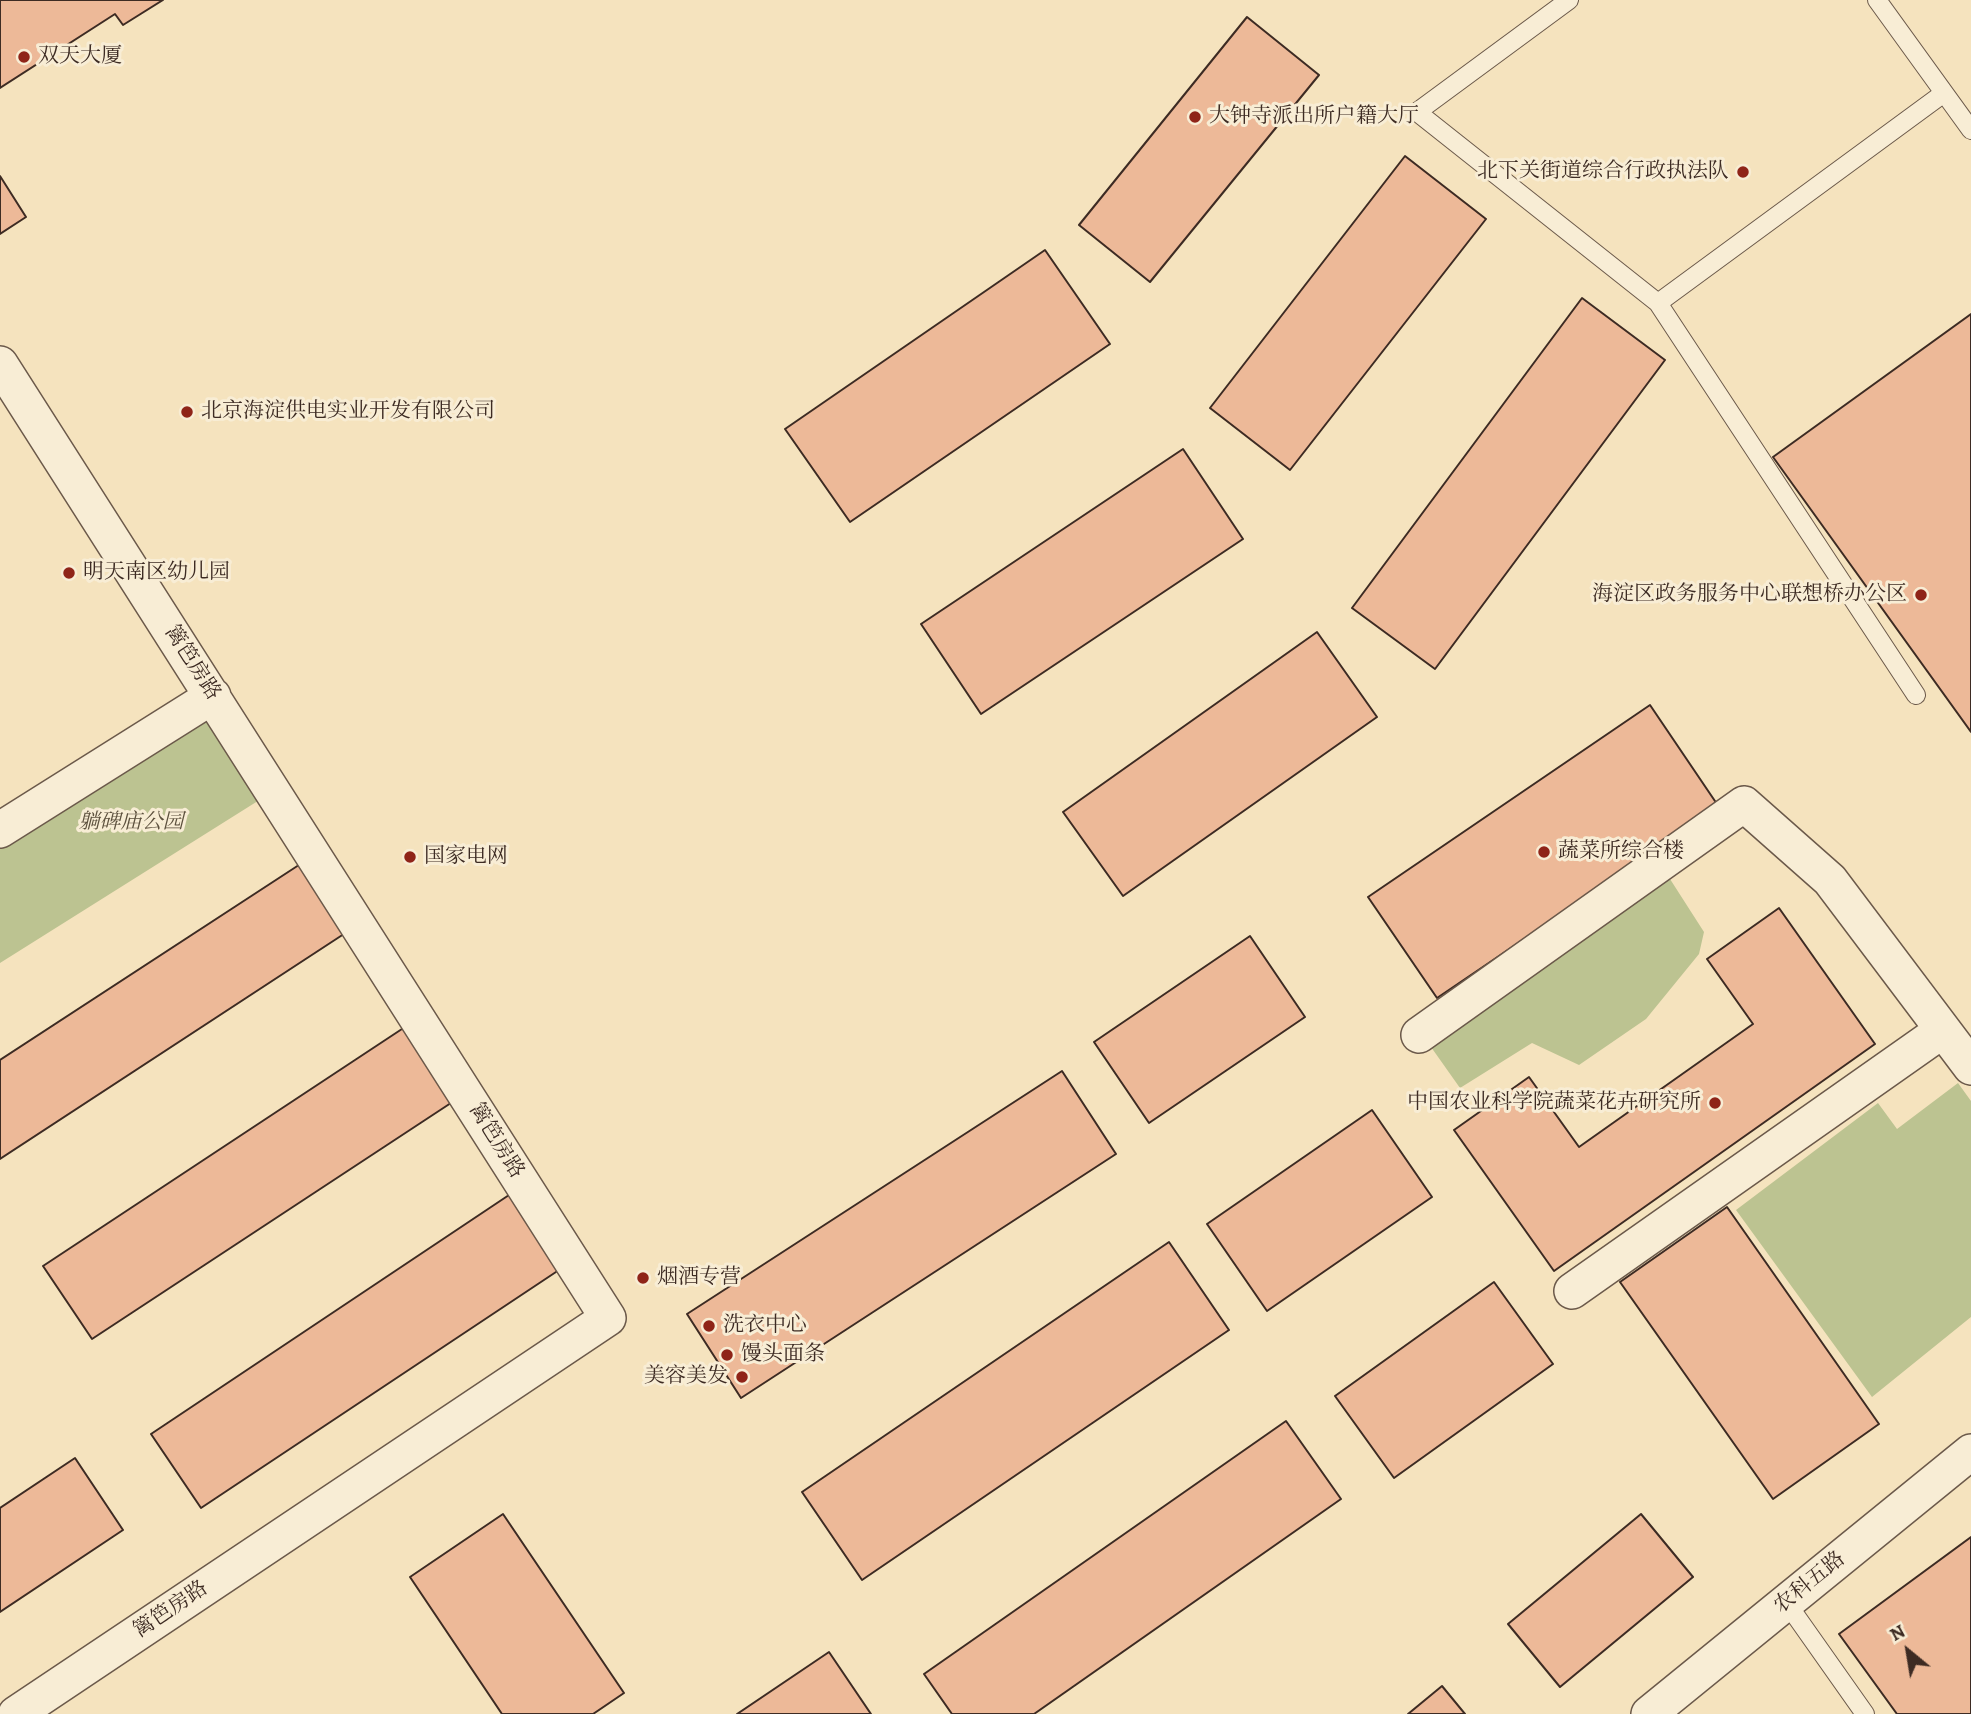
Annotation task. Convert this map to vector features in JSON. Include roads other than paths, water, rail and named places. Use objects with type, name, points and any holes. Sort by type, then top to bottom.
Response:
[{"type":"street","name":"篱笆房路","points":[[0,365],[608,1318],[16,1714]]},
{"type":"street","points":[[0,830],[213,696]]},
{"type":"street","points":[[1419,1035],[1744,804],[1830,880],[1971,1067]]},
{"type":"street","points":[[1572,1292],[1943,1030]]},
{"type":"street","name":"农科五路","points":[[1648,1714],[1971,1452]]},
{"type":"lane","points":[[1569,0],[1418,112],[1658,303],[1916,695]]},
{"type":"lane","points":[[1877,0],[1971,130]]},
{"type":"lane","points":[[1658,303],[1944,93]]},
{"type":"lane","points":[[1786,1602],[1865,1714]]},
{"type":"place","name":"双天大厦","points":[[24,57]]},
{"type":"place","name":"大钟寺派出所户籍大厅","points":[[1195,117]]},
{"type":"place","name":"北下关街道综合行政执法队","points":[[1743,172]]},
{"type":"place","name":"北京海淀供电实业开发有限公司","points":[[187,412]]},
{"type":"place","name":"明天南区幼儿园","points":[[69,573]]},
{"type":"place","name":"海淀区政务服务中心联想桥办公区","points":[[1921,595]]},
{"type":"place","name":"蔬菜所综合楼","points":[[1544,852]]},
{"type":"place","name":"国家电网","points":[[410,857]]},
{"type":"place","name":"中国农业科学院蔬菜花卉研究所","points":[[1715,1103]]},
{"type":"place","name":"烟酒专营","points":[[643,1278]]},
{"type":"place","name":"洗衣中心","points":[[709,1326]]},
{"type":"place","name":"馒头面条","points":[[727,1355]]},
{"type":"place","name":"美容美发","points":[[742,1377]]},
{"type":"park label","name":"躺碑庙公园","points":[[131,823]]}]
